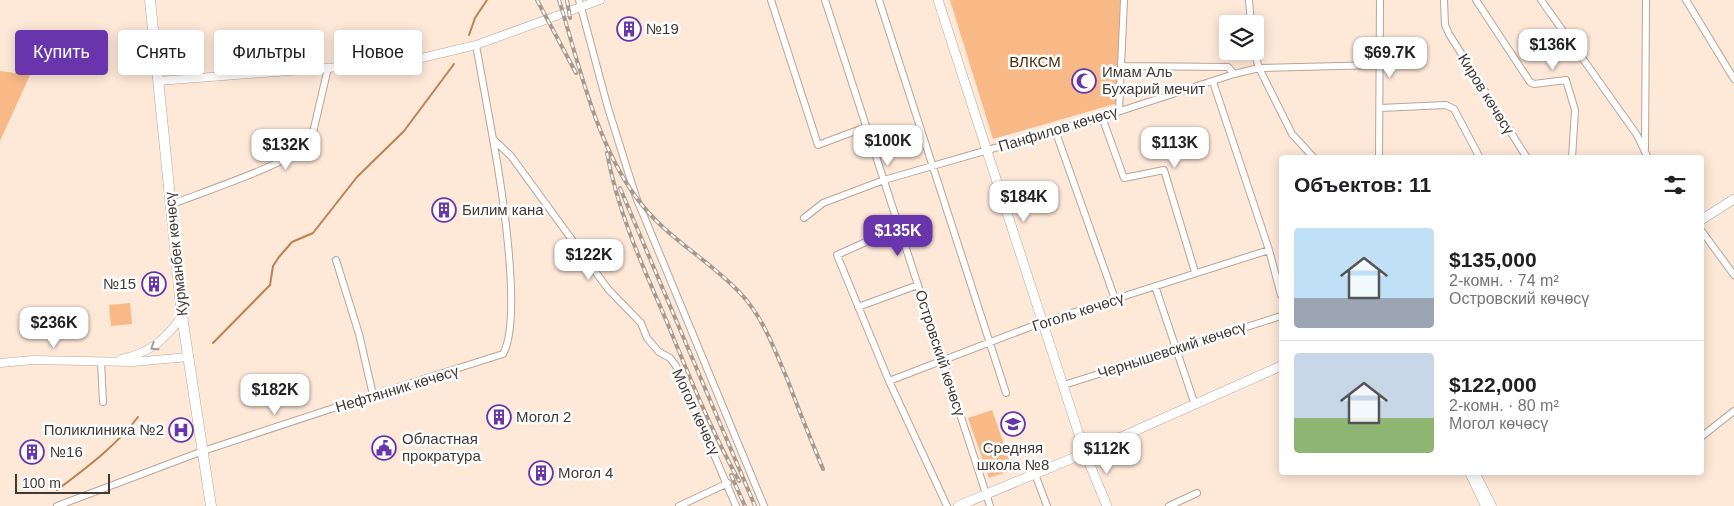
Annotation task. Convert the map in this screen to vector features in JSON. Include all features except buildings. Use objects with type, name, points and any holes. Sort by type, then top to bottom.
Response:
[{"type":"main road","name":"Курманбек көчөсү","points":[[150,0],[182,316],[211,506]]},
{"type":"main road","points":[[938,0],[1086,453],[1107,506]]},
{"type":"main road","points":[[1704,218],[1734,200]]},
{"type":"main road","points":[[958,506],[1086,453],[1279,367]]},
{"type":"street","points":[[158,81],[405,62],[476,45],[580,3],[600,0]]},
{"type":"street","points":[[771,0],[818,146],[866,127]]},
{"type":"street","name":"Островский көчөсү","points":[[825,0],[990,506]]},
{"type":"street","points":[[879,0],[1006,394]]},
{"type":"street","points":[[1119,111],[1124,0]]},
{"type":"street","points":[[1249,0],[1250,15]]},
{"type":"street","points":[[1379,155],[1380,0]]},
{"type":"street","name":"Киров көчөсү","points":[[1444,0],[1445,25],[1449,34],[1525,155]]},
{"type":"street","points":[[1476,0],[1530,82],[1534,84],[1566,80],[1575,110],[1572,155]]},
{"type":"street","points":[[1541,0],[1637,135],[1646,155]]},
{"type":"street","points":[[1646,0],[1646,155]]},
{"type":"street","points":[[1686,0],[1734,79]]},
{"type":"street","points":[[580,3],[608,108],[636,197],[764,506]]},
{"type":"street","points":[[476,45],[493,139]]},
{"type":"street","points":[[1257,60],[1292,134],[1311,155]]},
{"type":"street","points":[[1122,66],[1228,67],[1234,74]]},
{"type":"street","name":"Панфилов көчөсү","points":[[804,218],[823,203],[884,180],[1102,117],[1234,74],[1259,68],[1380,66]]},
{"type":"street","points":[[170,204],[281,161],[306,148],[310,141],[328,68]]},
{"type":"street","points":[[1213,82],[1269,250],[1279,288]]},
{"type":"street","points":[[1380,108],[1446,105],[1454,109],[1478,155]]},
{"type":"street","points":[[1102,117],[1124,178],[1164,170],[1195,272]]},
{"type":"street","points":[[1055,130],[1115,299]]},
{"type":"street","name":"Нефтянник көчөсү","points":[[57,506],[203,451],[503,354],[507,347],[511,301],[508,254],[493,139]]},
{"type":"street","name":"Могол көчөсү","points":[[493,139],[511,156],[608,289],[641,323],[647,338],[659,352],[670,358],[676,366],[728,483],[736,506]]},
{"type":"street","points":[[899,227],[837,255],[889,382],[947,506]]},
{"type":"street","points":[[1704,234],[1734,275]]},
{"type":"street","name":"Гоголь көчөсү","points":[[889,382],[1043,322],[1195,272],[1269,250]]},
{"type":"street","points":[[336,260],[359,334],[373,395]]},
{"type":"street","points":[[858,307],[918,285]]},
{"type":"street","points":[[1155,286],[1195,405]]},
{"type":"street","points":[[114,361],[144,353],[154,348],[164,340],[182,316]]},
{"type":"street","name":"Чернышевский көчөсү","points":[[1064,385],[1279,317]]},
{"type":"street","points":[[0,363],[19,360],[133,362],[188,357]]},
{"type":"street","points":[[101,361],[103,402]]},
{"type":"street","points":[[1704,436],[1734,411]]},
{"type":"street","points":[[1035,474],[1047,506]]},
{"type":"street","points":[[1470,475],[1486,506]]},
{"type":"street","points":[[1476,475],[1492,506]]},
{"type":"street","points":[[678,506],[728,483]]},
{"type":"street","points":[[1169,506],[1197,493]]},
{"type":"green space","name":"ВЛКСМ","points":[[950,0],[1120,0],[1118,103],[993,139]]},
{"type":"green space","points":[[0,71],[15,73],[15,75],[30,75],[0,141]]},
{"type":"green space","points":[[130,303],[132,324],[111,326],[109,305]]},
{"type":"green space","points":[[992,410],[1013,470],[989,478],[968,418]]},
{"type":"waterway","points":[[469,35],[475,18],[487,0]]},
{"type":"waterway","points":[[213,343],[270,285],[273,266],[279,257],[292,242],[313,233],[357,177],[404,131],[454,64]]},
{"type":"waterway","points":[[57,490],[110,447],[138,417]]},
{"type":"railway","points":[[537,0],[576,73]]},
{"type":"railway","points":[[559,0],[599,128],[622,176],[647,211],[673,236],[729,282],[757,314],[788,381],[823,469]]},
{"type":"railway","points":[[567,0],[570,18]]},
{"type":"railway","points":[[607,153],[624,218],[640,260],[701,403],[739,481]]},
{"type":"railway","points":[[620,188],[755,506]]},
{"type":"railway","points":[[731,475],[745,506]]},
{"type":"place","name":"№19","points":[[629,29]]},
{"type":"place","name":"Имам Аль Бухарий мечит","points":[[1084,81]]},
{"type":"place","name":"Билим кана","points":[[444,210]]},
{"type":"place","name":"№15","points":[[154,284]]},
{"type":"place","name":"Могол 2","points":[[499,417]]},
{"type":"place","name":"Средняя школа №8","points":[[1013,424]]},
{"type":"place","name":"Поликлиника №2","points":[[181,430]]},
{"type":"place","name":"Областная прократура","points":[[384,448]]},
{"type":"place","name":"№16","points":[[32,452]]},
{"type":"place","name":"Могол 4","points":[[541,473]]}]
